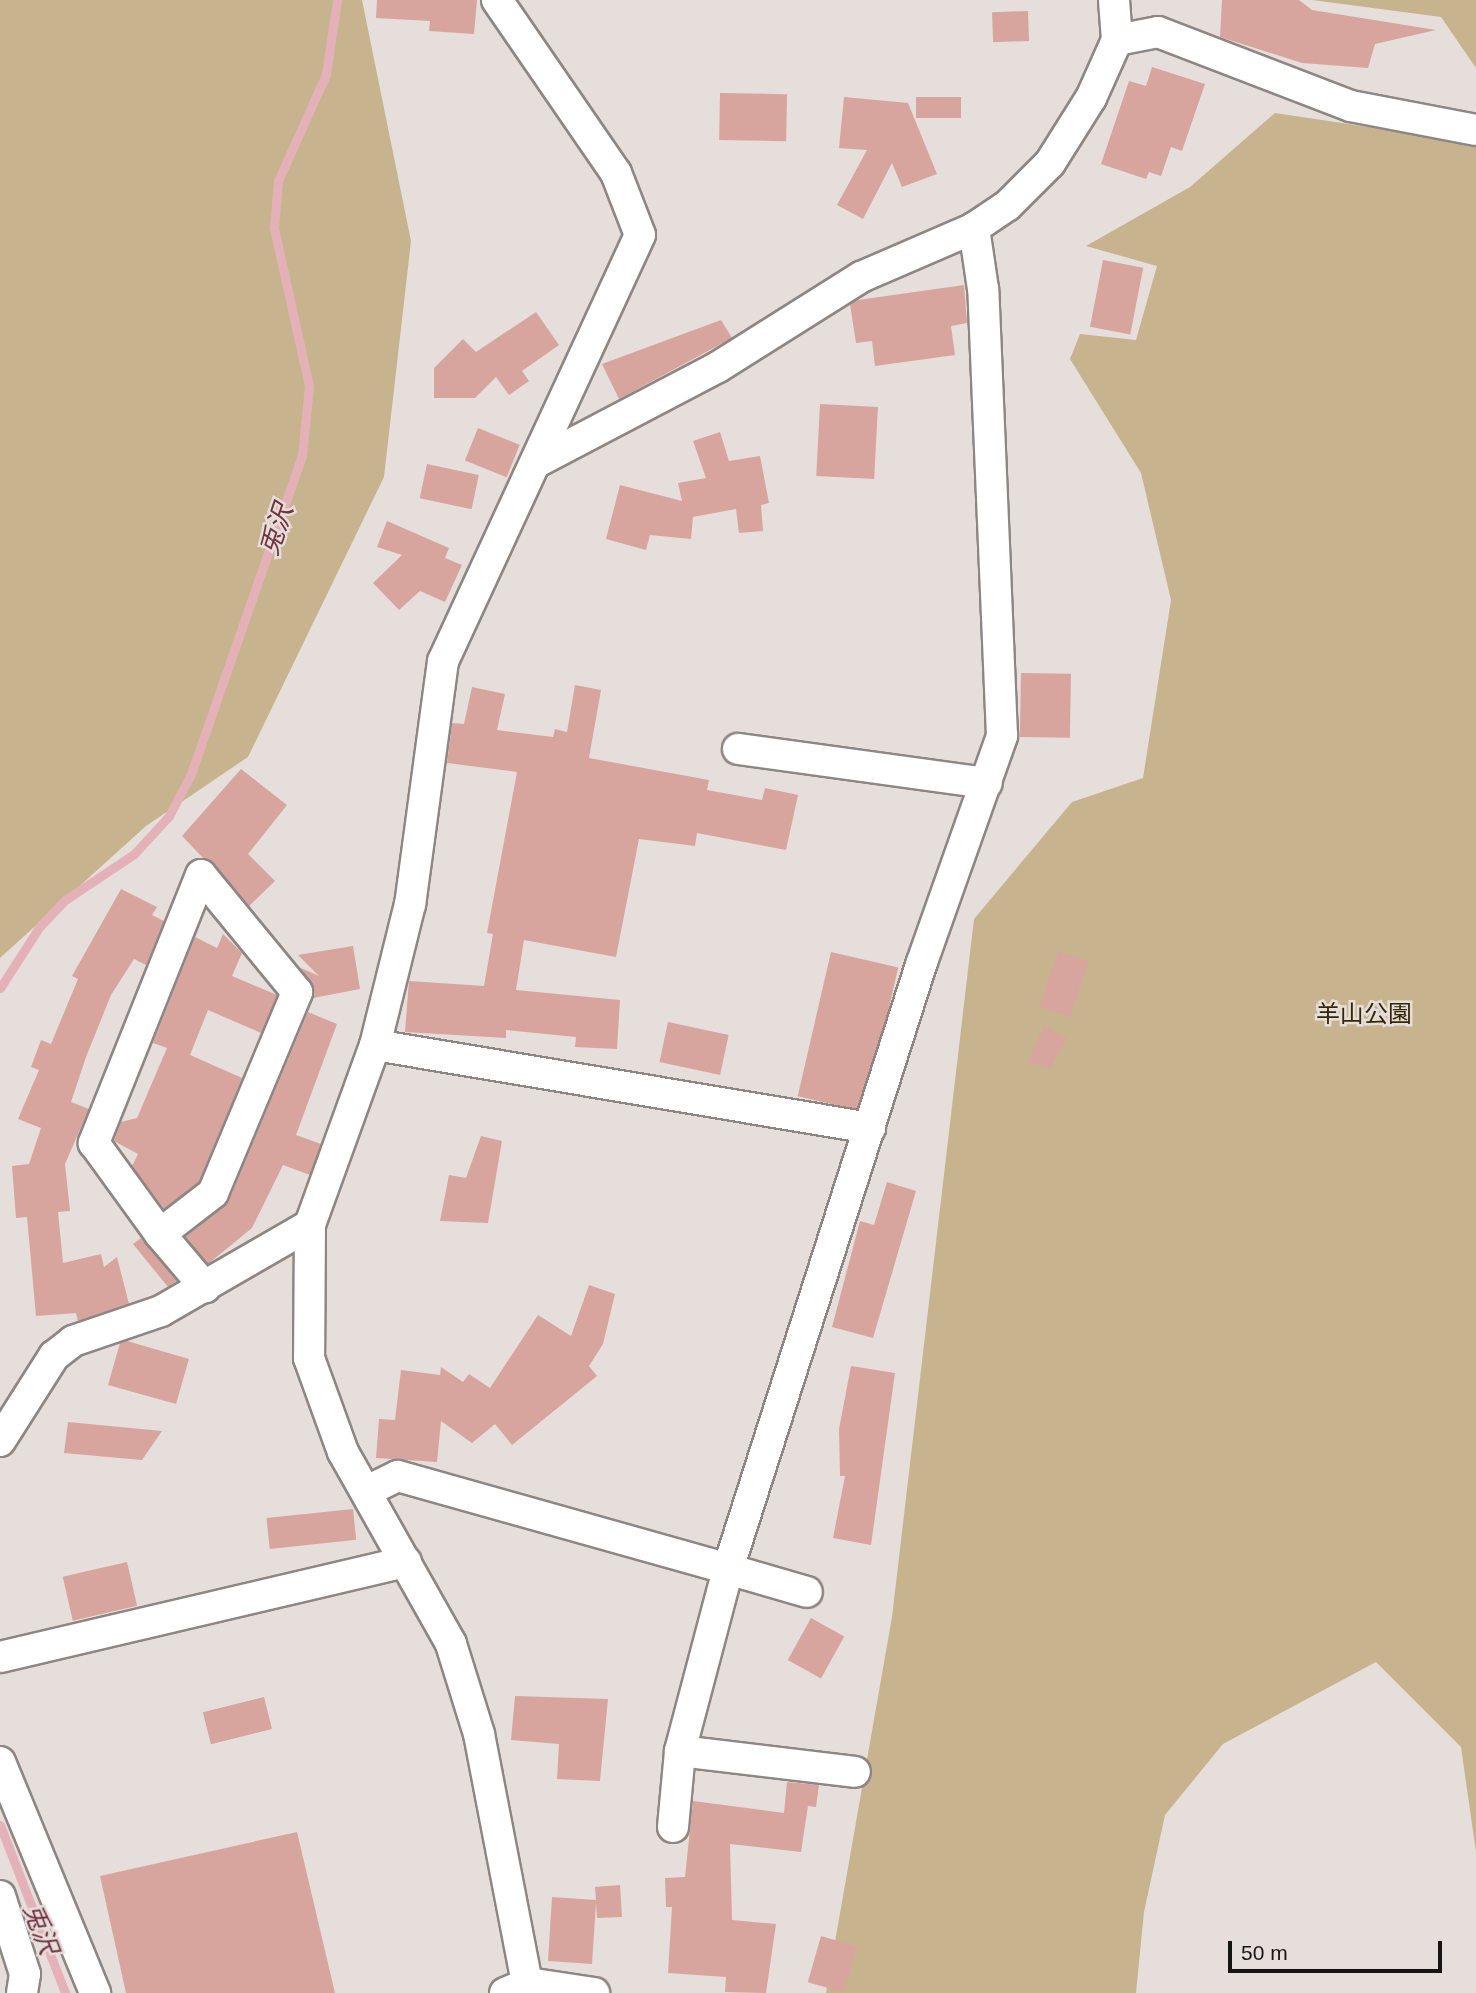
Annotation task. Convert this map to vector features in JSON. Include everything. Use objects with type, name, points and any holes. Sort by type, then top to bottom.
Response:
[{"type":"street","points":[[497,0],[616,173],[640,235],[443,661],[410,904],[375,1045],[310,1225],[309,1358],[324,1409],[451,1644],[479,1734],[521,1990],[594,1993]]},
{"type":"street","points":[[537,462],[718,367],[861,277],[974,228],[1050,163],[1091,98],[1117,40],[1114,0]]},
{"type":"street","points":[[1117,40],[1158,32],[1351,106],[1476,130]]},
{"type":"street","points":[[673,1827],[681,1751],[728,1569],[870,1128],[1002,736],[1000,625],[974,228]]},
{"type":"street","points":[[738,749],[987,783]]},
{"type":"street","points":[[160,1234],[214,1193],[297,992],[201,875],[94,1143],[160,1234],[205,1287]]},
{"type":"street","points":[[375,1045],[870,1128]]},
{"type":"street","points":[[0,1441],[54,1356],[73,1341],[161,1311],[310,1225]]},
{"type":"street","points":[[367,1491],[398,1476],[807,1592]]},
{"type":"street","points":[[0,1657],[406,1562]]},
{"type":"street","points":[[681,1751],[855,1772]]},
{"type":"street","points":[[0,1762],[95,1993]]},
{"type":"street","points":[[0,1896],[25,1974],[22,1993]]},
{"type":"green space","points":[[0,0],[362,0],[411,241],[384,477],[248,757],[146,826],[0,958]]},
{"type":"green space","points":[[1312,0],[1476,0],[1476,68],[1441,17]]},
{"type":"green space","name":"羊山公園","points":[[1275,113],[1476,143],[1476,1852],[1461,1747],[1376,1662],[1223,1744],[1165,1815],[1144,1912],[1136,1993],[826,1993],[892,1617],[974,919],[1072,802],[1143,778],[1171,600],[1141,473],[1070,359],[1080,334],[1136,340],[1157,266],[1086,246],[1190,187]]},
{"type":"building","points":[[377,0],[477,0],[474,34],[429,31],[430,21],[376,18]]},
{"type":"building","points":[[1222,0],[1299,0],[1312,10],[1436,30],[1375,44],[1368,68],[1302,63],[1220,37]]},
{"type":"building","points":[[1028,11],[1029,41],[993,42],[992,12]]},
{"type":"building","points":[[1152,67],[1205,84],[1182,151],[1171,147],[1161,176],[1149,172],[1146,179],[1101,164],[1129,81],[1146,86]]},
{"type":"building","points":[[720,93],[787,94],[786,141],[719,140]]},
{"type":"building","points":[[844,97],[908,103],[937,174],[902,187],[892,163],[863,219],[837,205],[867,150],[839,148]]},
{"type":"building","points":[[916,97],[961,97],[961,118],[916,118]]},
{"type":"building","points":[[1103,260],[1143,268],[1130,335],[1090,327]]},
{"type":"building","points":[[964,285],[967,323],[951,326],[955,355],[875,366],[872,341],[856,343],[850,304],[858,300]]},
{"type":"building","points":[[536,312],[559,345],[522,371],[529,381],[509,395],[496,377],[475,398],[434,398],[434,368],[463,339],[476,352]]},
{"type":"building","points":[[721,320],[732,338],[619,399],[602,364]]},
{"type":"building","points":[[820,404],[878,407],[874,479],[816,476]]},
{"type":"building","points":[[478,428],[520,445],[507,477],[465,460]]},
{"type":"building","points":[[720,432],[729,461],[760,456],[769,503],[761,505],[763,531],[739,533],[736,509],[693,517],[691,539],[650,535],[646,550],[606,539],[620,485],[682,501],[678,483],[706,478],[693,441]]},
{"type":"building","points":[[427,464],[479,475],[472,509],[420,498]]},
{"type":"building","points":[[387,521],[449,548],[445,558],[462,565],[445,602],[420,591],[399,610],[373,583],[402,555],[377,547]]},
{"type":"building","points":[[1021,673],[1071,674],[1070,738],[1020,737]]},
{"type":"building","points":[[575,685],[601,690],[589,758],[709,780],[707,790],[762,800],[765,788],[798,795],[786,850],[697,833],[695,846],[639,839],[616,957],[524,940],[516,990],[620,1000],[617,1049],[575,1047],[576,1037],[506,1030],[506,1038],[405,1032],[409,981],[484,986],[493,934],[487,933],[517,772],[447,763],[452,723],[464,724],[472,687],[505,694],[497,730],[553,737],[555,729],[567,732]]},
{"type":"building","points":[[241,769],[287,805],[248,854],[275,881],[249,906],[182,836]]},
{"type":"building","points":[[121,889],[157,907],[152,915],[164,921],[146,965],[134,959],[111,995],[86,1057],[71,1102],[89,1109],[65,1164],[70,1211],[58,1212],[63,1263],[101,1254],[104,1267],[117,1257],[129,1304],[78,1321],[76,1313],[36,1316],[27,1217],[16,1218],[12,1166],[29,1164],[41,1128],[18,1119],[39,1070],[31,1067],[41,1040],[51,1044],[78,979],[72,976]]},
{"type":"building","points":[[223,934],[242,953],[232,976],[277,995],[261,1033],[208,1010],[190,1055],[242,1078],[199,1182],[164,1209],[132,1166],[138,1154],[114,1141],[121,1122],[137,1118],[167,1048],[153,1043],[195,937],[217,948]]},
{"type":"building","points":[[353,946],[360,989],[313,998],[301,968],[319,976],[298,955]]},
{"type":"building","points":[[1058,951],[1088,961],[1070,1017],[1040,1007]]},
{"type":"building","points":[[831,952],[898,968],[865,1112],[798,1096]]},
{"type":"building","points":[[308,1012],[337,1024],[296,1135],[321,1144],[310,1175],[283,1165],[252,1228],[208,1264],[185,1237],[229,1200]]},
{"type":"building","points":[[668,1022],[729,1035],[720,1075],[659,1062]]},
{"type":"building","points":[[1044,1026],[1067,1038],[1051,1067],[1027,1063]]},
{"type":"building","points":[[481,1136],[502,1141],[488,1223],[440,1221],[449,1175],[466,1178]]},
{"type":"building","points":[[887,1182],[916,1191],[873,1338],[832,1327],[860,1221],[874,1225]]},
{"type":"building","points":[[141,1238],[177,1281],[168,1287],[133,1244]]},
{"type":"building","points":[[589,1285],[615,1294],[603,1344],[589,1366],[597,1376],[512,1445],[495,1424],[472,1443],[441,1421],[437,1462],[376,1458],[379,1419],[395,1420],[401,1370],[440,1375],[441,1367],[463,1382],[469,1374],[490,1388],[538,1315],[571,1336]]},
{"type":"building","points":[[127,1341],[189,1359],[176,1404],[108,1385],[120,1343]]},
{"type":"building","points":[[851,1366],[895,1373],[871,1545],[833,1538],[845,1476],[840,1476],[839,1429]]},
{"type":"building","points":[[68,1422],[162,1431],[142,1460],[64,1453]]},
{"type":"building","points":[[353,1509],[356,1540],[270,1549],[266,1518]]},
{"type":"building","points":[[127,1562],[137,1606],[73,1621],[63,1577]]},
{"type":"building","points":[[811,1618],[844,1636],[821,1678],[788,1660]]},
{"type":"building","points":[[515,1696],[608,1699],[600,1781],[557,1779],[559,1744],[511,1740]]},
{"type":"building","points":[[264,1697],[272,1729],[211,1744],[203,1712]]},
{"type":"building","points":[[787,1782],[819,1785],[816,1807],[808,1806],[801,1852],[730,1844],[732,1920],[776,1924],[766,1993],[725,1992],[726,1977],[668,1973],[672,1907],[666,1907],[665,1878],[685,1877],[693,1801],[784,1813]]},
{"type":"building","points":[[297,1832],[335,1993],[126,1993],[100,1876]]},
{"type":"building","points":[[620,1885],[622,1917],[597,1918],[596,1903],[592,1964],[548,1961],[552,1897],[596,1900],[595,1887]]},
{"type":"building","points":[[821,1936],[857,1946],[843,1992],[808,1982]]},
{"type":"waterway","name":"兎沢","points":[[0,988],[40,926],[65,900],[134,854],[169,816],[191,774],[302,456],[309,386],[274,228],[278,181],[326,74],[337,0]]},
{"type":"waterway","name":"兎沢","points":[[0,1825],[65,1993]]}]
